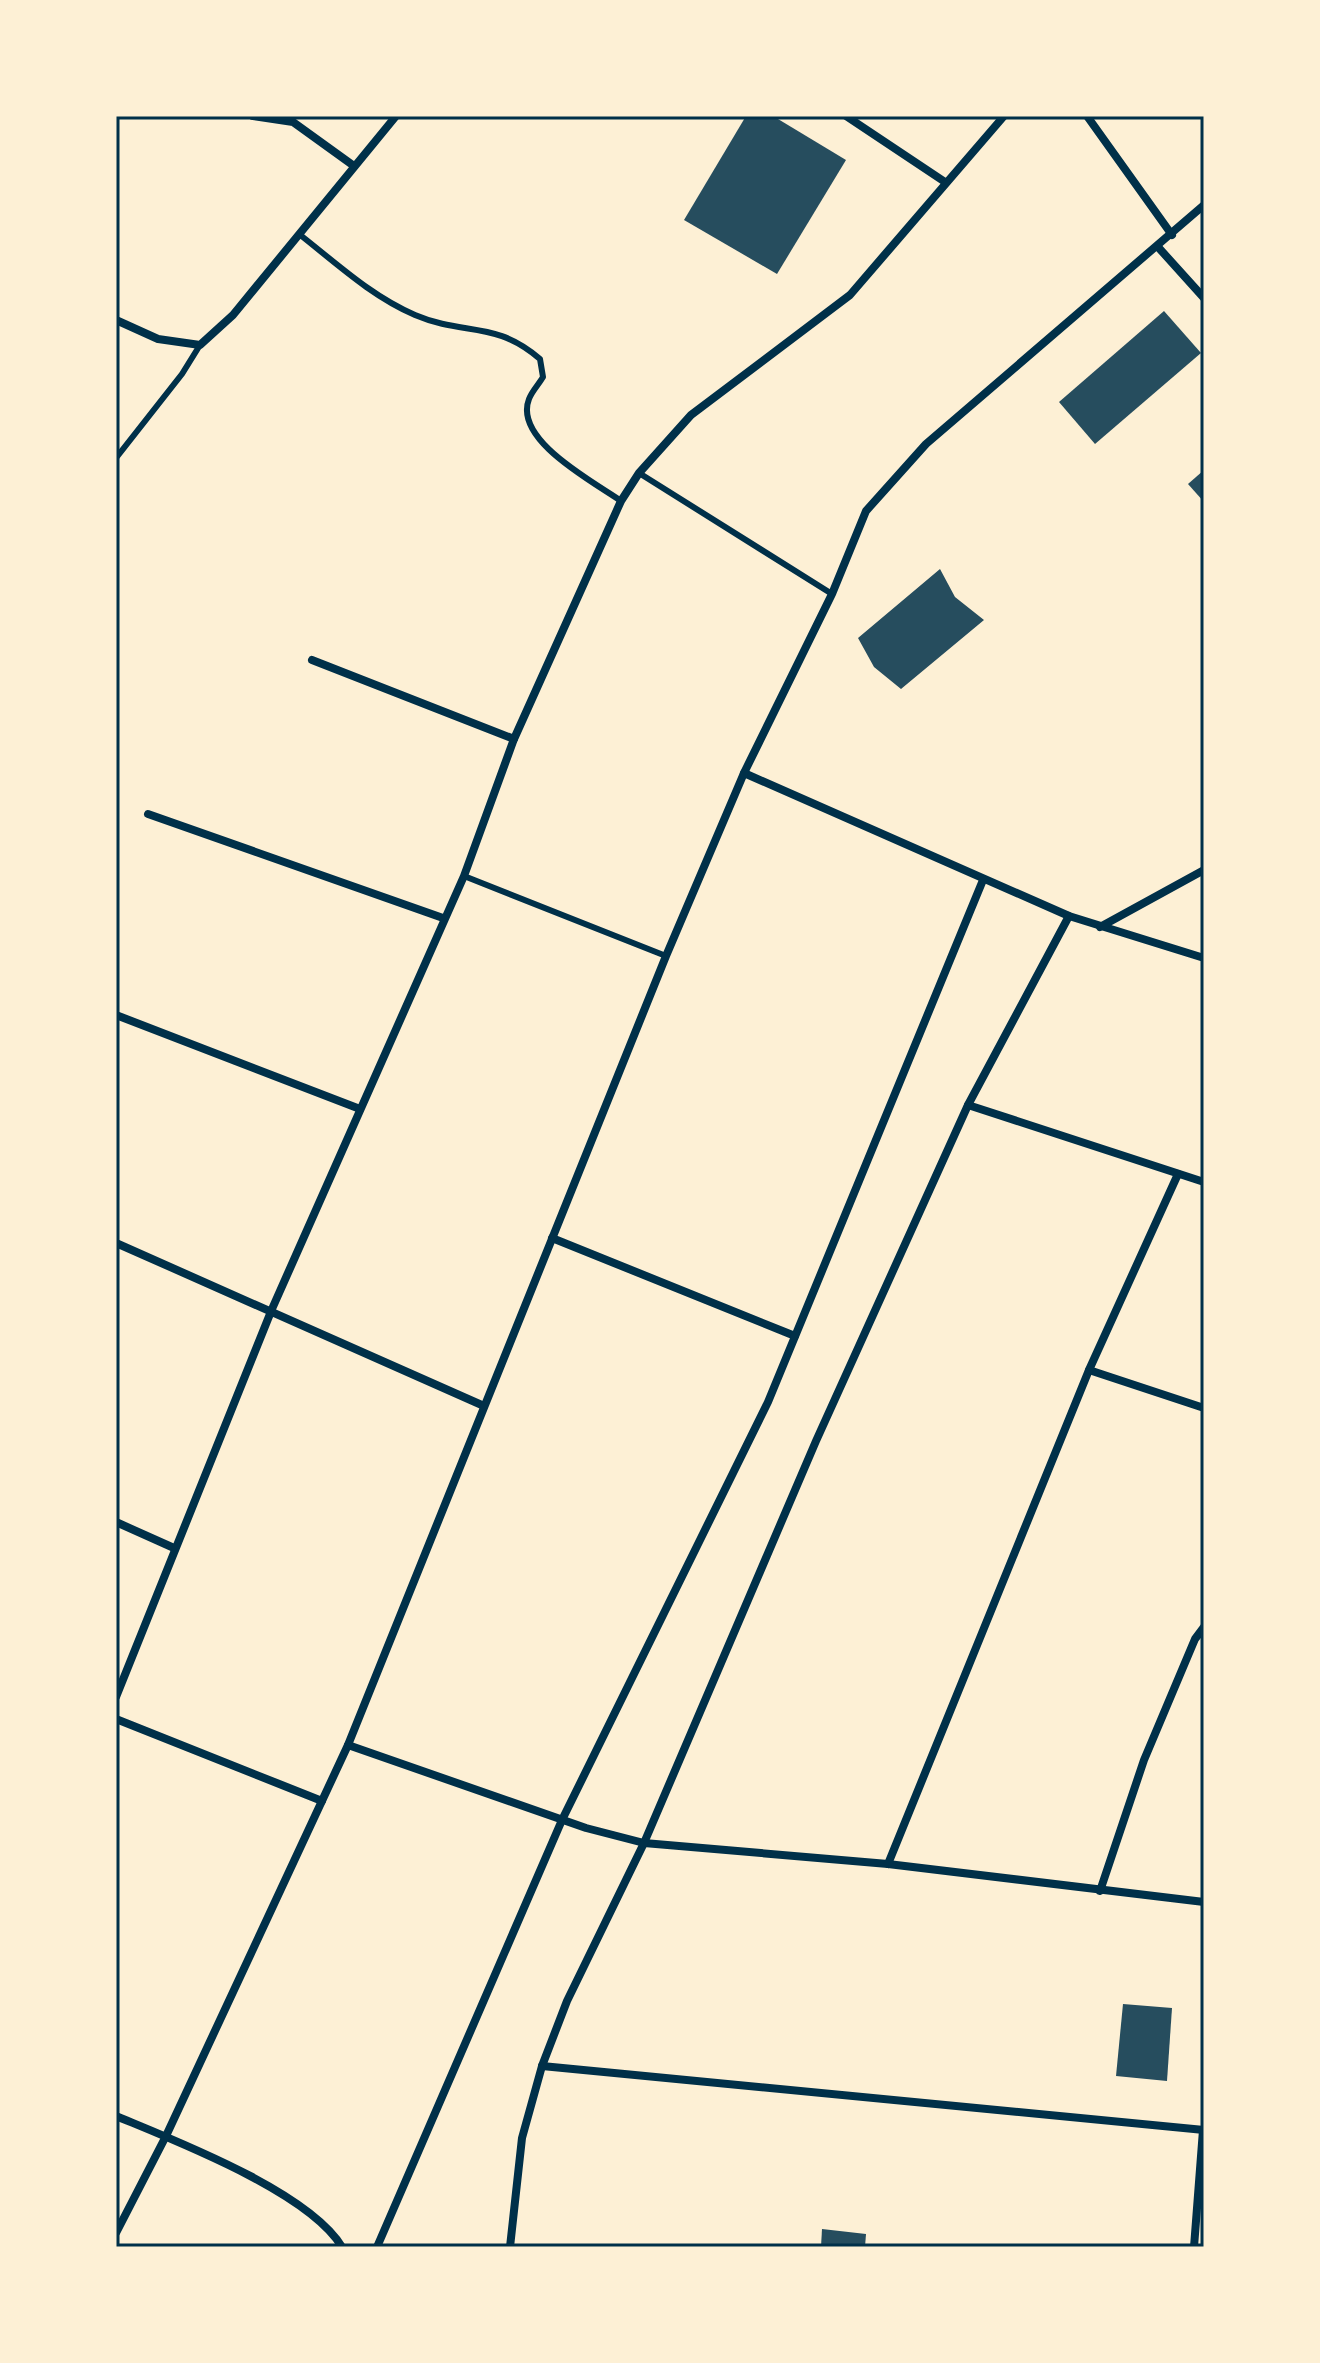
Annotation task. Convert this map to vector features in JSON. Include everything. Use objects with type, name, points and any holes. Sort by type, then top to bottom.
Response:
[{"type":"street","points":[[253,116],[293,122],[354,166]]},
{"type":"street","points":[[116,320],[158,339],[200,345],[233,315],[396,116]]},
{"type":"street","points":[[846,116],[945,182]]},
{"type":"street","points":[[116,1697],[272,1309],[464,876],[514,739],[621,501],[639,473],[700,408],[850,295],[1004,116]]},
{"type":"street","points":[[1087,116],[1172,235]]},
{"type":"street","points":[[116,2233],[166,2136],[348,1745],[666,956],[744,773],[832,594],[866,511],[897,473],[968,407],[1204,205]]},
{"type":"street","points":[[1158,247],[1204,298]]},
{"type":"street","points":[[312,660],[514,739]]},
{"type":"street","points":[[744,773],[1058,912],[1204,958]]},
{"type":"street","points":[[148,814],[443,918]]},
{"type":"street","points":[[1100,927],[1204,870]]},
{"type":"street","points":[[377,2247],[562,1820],[768,1402],[983,880]]},
{"type":"street","points":[[510,2247],[522,2138],[542,2066],[567,2001],[644,1843],[816,1441],[968,1105],[1069,916]]},
{"type":"street","points":[[116,1015],[360,1109]]},
{"type":"street","points":[[968,1105],[1204,1182]]},
{"type":"street","points":[[888,1864],[1089,1370],[1178,1174]]},
{"type":"street","points":[[552,1238],[795,1336]]},
{"type":"street","points":[[116,1243],[272,1309],[484,1406]]},
{"type":"street","points":[[1089,1370],[1204,1408]]},
{"type":"street","points":[[116,1522],[174,1548]]},
{"type":"street","points":[[1100,1891],[1144,1760],[1195,1639],[1204,1627]]},
{"type":"street","points":[[116,1719],[322,1801]]},
{"type":"street","points":[[348,1745],[586,1828],[644,1843],[888,1864],[1204,1902]]},
{"type":"street","points":[[542,2066],[1203,2130],[1194,2247]]},
{"type":"street","points":[[116,2116],[166,2136],[286,2196],[335,2236],[342,2247]]},
{"type":"lane","points":[[299,234],[374,295],[412,314],[432,322],[492,331],[518,340],[540,359],[543,377],[528,401],[530,425],[544,447],[621,501]]},
{"type":"lane","points":[[116,458],[182,374],[200,345]]},
{"type":"lane","points":[[639,473],[832,594]]},
{"type":"lane","points":[[464,876],[666,956]]},
{"type":"building","points":[[746,116],[773,116],[846,160],[777,274],[684,220]]},
{"type":"building","points":[[1164,311],[1201,353],[1095,444],[1059,402]]},
{"type":"building","points":[[1204,470],[1204,502],[1188,484]]},
{"type":"building","points":[[940,569],[955,597],[984,620],[901,689],[874,667],[858,638]]},
{"type":"building","points":[[1123,2004],[1172,2008],[1167,2081],[1116,2076]]},
{"type":"building","points":[[822,2229],[866,2234],[865,2247],[821,2247]]}]
